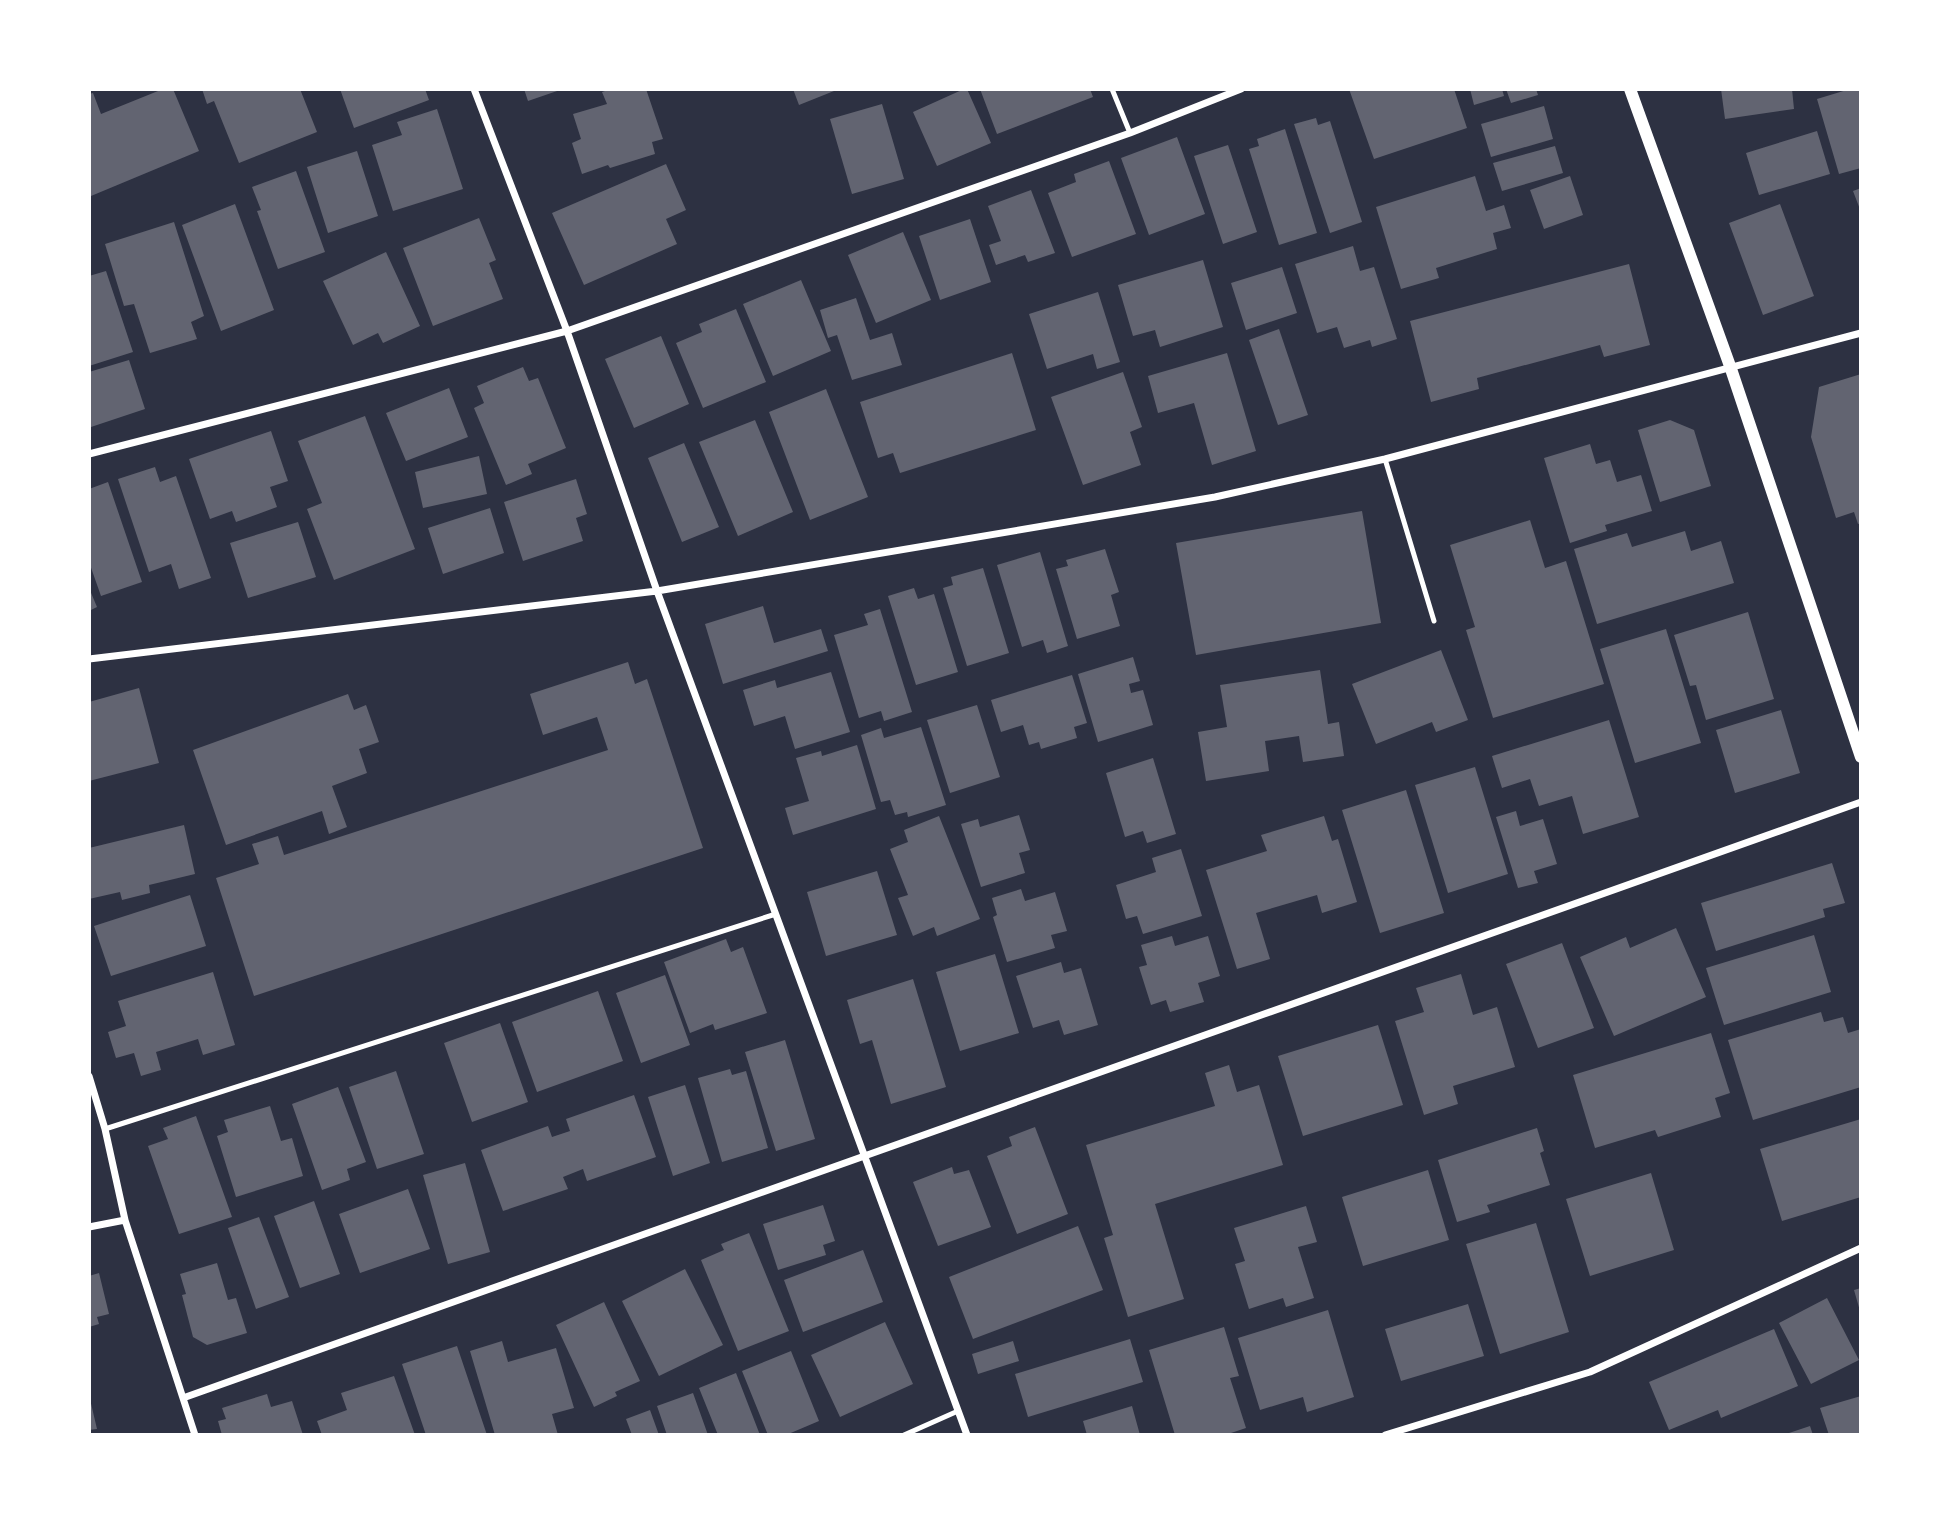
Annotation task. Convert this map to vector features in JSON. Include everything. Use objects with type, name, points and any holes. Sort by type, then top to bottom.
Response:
[{"type":"street","points":[[474,89],[566,331],[657,591],[967,1435]]},
{"type":"street","points":[[89,454],[566,331],[1130,133],[1241,89]]},
{"type":"street","points":[[1630,89],[1730,366],[1861,757]]},
{"type":"street","points":[[89,659],[657,591],[1215,497],[1385,459],[1861,333]]},
{"type":"street","points":[[183,1398],[1861,802]]},
{"type":"street","points":[[89,1076],[105,1129],[125,1220],[195,1435]]},
{"type":"street","points":[[89,1227],[125,1220]]},
{"type":"street","points":[[1385,1435],[1590,1372],[1861,1248]]},
{"type":"lane","points":[[1112,89],[1130,133]]},
{"type":"lane","points":[[1385,459],[1434,621]]},
{"type":"lane","points":[[105,1129],[776,914]]},
{"type":"lane","points":[[904,1435],[958,1411]]},
{"type":"building","points":[[163,89],[173,89],[199,151],[91,196],[89,94],[93,93],[101,114]]},
{"type":"building","points":[[202,89],[300,89],[317,132],[239,163],[214,101],[207,104]]},
{"type":"building","points":[[340,89],[425,89],[429,100],[354,128]]},
{"type":"building","points":[[524,89],[560,89],[560,90],[528,101]]},
{"type":"building","points":[[611,89],[646,89],[663,139],[652,142],[655,154],[582,174],[572,143],[581,139],[573,114],[607,104],[602,92]]},
{"type":"building","points":[[793,89],[839,89],[799,105]]},
{"type":"building","points":[[967,89],[991,143],[937,166],[913,112]]},
{"type":"building","points":[[980,89],[1090,89],[1093,97],[997,134]]},
{"type":"building","points":[[1349,89],[1454,89],[1467,128],[1374,159]]},
{"type":"building","points":[[1470,89],[1502,89],[1504,96],[1474,105]]},
{"type":"building","points":[[1506,89],[1536,89],[1538,95],[1511,103]]},
{"type":"building","points":[[1721,89],[1792,89],[1794,109],[1725,119]]},
{"type":"building","points":[[1850,89],[1861,89],[1861,168],[1839,174],[1817,99]]},
{"type":"building","points":[[882,104],[904,179],[852,194],[830,119]]},
{"type":"building","points":[[1544,106],[1553,139],[1491,157],[1481,124]]},
{"type":"building","points":[[437,109],[463,189],[393,211],[372,145],[402,135],[397,122]]},
{"type":"building","points":[[1316,118],[1318,125],[1330,121],[1362,222],[1330,233],[1294,124]]},
{"type":"building","points":[[1285,129],[1317,233],[1279,245],[1249,149],[1259,146],[1257,139]]},
{"type":"building","points":[[1817,131],[1830,174],[1759,195],[1746,153]]},
{"type":"building","points":[[1177,137],[1205,214],[1149,235],[1121,158]]},
{"type":"building","points":[[1228,145],[1257,232],[1223,244],[1194,156]]},
{"type":"building","points":[[1555,146],[1563,173],[1502,191],[1493,163]]},
{"type":"building","points":[[357,151],[378,216],[328,233],[307,167]]},
{"type":"building","points":[[1109,161],[1136,234],[1072,257],[1048,193],[1076,182],[1074,174]]},
{"type":"building","points":[[666,164],[686,210],[666,219],[677,244],[584,285],[552,213]]},
{"type":"building","points":[[296,171],[325,252],[278,269],[257,211],[261,210],[252,187]]},
{"type":"building","points":[[1475,176],[1486,211],[1504,205],[1511,228],[1493,233],[1497,249],[1436,268],[1439,278],[1401,289],[1376,207]]},
{"type":"building","points":[[1570,176],[1583,215],[1544,229],[1530,190]]},
{"type":"building","points":[[1861,188],[1861,212],[1853,191]]},
{"type":"building","points":[[1031,190],[1055,253],[1028,262],[1025,255],[996,265],[989,245],[1001,241],[988,206]]},
{"type":"building","points":[[235,204],[274,310],[221,331],[182,225]]},
{"type":"building","points":[[1780,204],[1814,296],[1763,315],[1729,223]]},
{"type":"building","points":[[479,218],[496,260],[489,263],[503,299],[433,326],[403,248]]},
{"type":"building","points":[[970,219],[991,282],[940,300],[919,236]]},
{"type":"building","points":[[174,222],[204,316],[191,322],[197,339],[150,353],[134,304],[124,306],[105,244]]},
{"type":"building","points":[[903,232],[931,300],[876,323],[848,255]]},
{"type":"building","points":[[1353,246],[1360,271],[1374,267],[1397,339],[1372,347],[1370,340],[1344,348],[1337,327],[1317,333],[1295,264]]},
{"type":"building","points":[[386,252],[420,326],[383,343],[378,333],[353,345],[323,281]]},
{"type":"building","points":[[1203,260],[1223,327],[1160,347],[1155,330],[1133,336],[1118,285]]},
{"type":"building","points":[[1629,264],[1650,345],[1604,357],[1600,345],[1477,378],[1479,389],[1431,402],[1410,321]]},
{"type":"building","points":[[1282,267],[1297,313],[1246,330],[1231,283]]},
{"type":"building","points":[[106,271],[133,352],[89,366],[89,276]]},
{"type":"building","points":[[801,280],[831,351],[773,376],[743,304]]},
{"type":"building","points":[[1098,292],[1120,362],[1097,369],[1093,354],[1047,369],[1029,314]]},
{"type":"building","points":[[856,298],[870,340],[892,333],[902,365],[852,380],[837,335],[828,338],[820,310]]},
{"type":"building","points":[[736,309],[766,382],[703,408],[676,343],[702,332],[699,324]]},
{"type":"building","points":[[1279,329],[1308,415],[1278,425],[1249,340]]},
{"type":"building","points":[[661,336],[689,404],[634,428],[605,359]]},
{"type":"building","points":[[1012,353],[1036,430],[900,473],[893,453],[878,458],[860,402]]},
{"type":"building","points":[[1227,353],[1256,451],[1212,465],[1194,403],[1158,413],[1148,376]]},
{"type":"building","points":[[129,360],[145,409],[91,427],[89,372]]},
{"type":"building","points":[[523,367],[529,381],[538,378],[566,448],[528,464],[532,474],[506,485],[474,408],[484,403],[477,386]]},
{"type":"building","points":[[1123,372],[1142,427],[1130,432],[1141,465],[1083,485],[1051,397]]},
{"type":"building","points":[[1861,374],[1861,523],[1858,524],[1854,512],[1836,518],[1811,437],[1819,387]]},
{"type":"building","points":[[449,388],[468,437],[406,461],[386,413]]},
{"type":"building","points":[[826,389],[868,497],[810,520],[769,412]]},
{"type":"building","points":[[365,416],[415,549],[334,580],[307,509],[322,503],[298,441]]},
{"type":"building","points":[[755,420],[793,512],[738,536],[699,442]]},
{"type":"building","points":[[1670,420],[1694,430],[1711,486],[1660,502],[1638,430]]},
{"type":"building","points":[[271,431],[288,481],[270,487],[277,507],[236,522],[232,511],[210,519],[189,459]]},
{"type":"building","points":[[684,443],[719,527],[682,542],[648,458]]},
{"type":"building","points":[[1590,444],[1596,464],[1610,460],[1617,482],[1641,475],[1652,511],[1605,525],[1607,531],[1570,543],[1544,458]]},
{"type":"building","points":[[479,456],[487,494],[423,508],[415,472]]},
{"type":"building","points":[[155,467],[160,482],[176,476],[211,578],[179,589],[171,564],[149,572],[118,479]]},
{"type":"building","points":[[576,479],[587,514],[576,518],[583,541],[523,561],[504,502]]},
{"type":"building","points":[[108,482],[142,582],[101,596],[89,562],[89,489]]},
{"type":"building","points":[[490,508],[504,553],[443,574],[428,528]]},
{"type":"building","points":[[1362,511],[1381,623],[1196,655],[1176,543]]},
{"type":"building","points":[[1530,520],[1545,568],[1566,561],[1604,684],[1493,718],[1466,630],[1475,627],[1450,545]]},
{"type":"building","points":[[298,522],[316,577],[248,598],[230,543]]},
{"type":"building","points":[[1685,531],[1691,551],[1721,541],[1734,583],[1597,624],[1574,549],[1627,533],[1632,547]]},
{"type":"building","points":[[1105,549],[1119,592],[1111,595],[1120,626],[1077,639],[1056,569],[1068,566],[1066,560]]},
{"type":"building","points":[[1040,552],[1068,646],[1047,653],[1043,640],[1022,647],[997,565]]},
{"type":"building","points":[[983,568],[1009,653],[967,666],[943,588],[953,585],[951,577]]},
{"type":"building","points":[[89,588],[97,607],[89,611]]},
{"type":"building","points":[[914,588],[918,599],[934,594],[958,672],[916,685],[888,596]]},
{"type":"building","points":[[763,606],[774,643],[821,629],[828,651],[723,684],[705,624]]},
{"type":"building","points":[[880,609],[912,712],[884,721],[881,711],[859,718],[834,635],[868,625],[864,614]]},
{"type":"building","points":[[1748,612],[1774,699],[1706,720],[1696,685],[1690,686],[1674,635]]},
{"type":"building","points":[[1666,629],[1701,743],[1635,763],[1600,649]]},
{"type":"building","points":[[1441,650],[1468,720],[1436,732],[1432,722],[1376,744],[1352,684]]},
{"type":"building","points":[[1133,657],[1140,681],[1129,684],[1131,693],[1143,690],[1153,725],[1098,742],[1078,674]]},
{"type":"building","points":[[628,662],[635,684],[647,679],[703,848],[254,996],[216,878],[259,864],[252,844],[278,836],[284,855],[608,750],[597,717],[543,735],[530,694]]},
{"type":"building","points":[[1320,670],[1328,724],[1339,722],[1344,756],[1303,762],[1299,736],[1265,741],[1269,771],[1206,781],[1198,732],[1227,727],[1220,685]]},
{"type":"building","points":[[831,672],[850,732],[795,749],[785,716],[754,726],[743,690],[775,680],[777,688]]},
{"type":"building","points":[[1072,675],[1087,723],[1074,727],[1077,738],[1041,749],[1039,742],[1029,745],[1023,725],[1001,732],[991,700]]},
{"type":"building","points":[[139,688],[159,763],[89,781],[89,702]]},
{"type":"building","points":[[348,694],[354,710],[366,705],[379,742],[359,749],[367,773],[332,786],[347,827],[329,834],[322,811],[226,845],[193,750]]},
{"type":"building","points":[[977,705],[1000,777],[950,793],[927,720]]},
{"type":"building","points":[[1781,710],[1800,773],[1735,793],[1716,730]]},
{"type":"building","points":[[1609,720],[1639,817],[1583,834],[1572,796],[1539,806],[1530,779],[1502,788],[1492,756]]},
{"type":"building","points":[[921,727],[946,805],[908,817],[907,812],[895,815],[890,800],[881,802],[861,735],[881,728],[884,738]]},
{"type":"building","points":[[857,745],[876,809],[793,835],[785,808],[809,801],[796,758],[821,751],[822,756]]},
{"type":"building","points":[[1153,758],[1176,834],[1147,843],[1143,831],[1125,837],[1106,773]]},
{"type":"building","points":[[1475,767],[1508,874],[1448,893],[1415,785]]},
{"type":"building","points":[[1406,790],[1444,913],[1380,933],[1342,810]]},
{"type":"building","points":[[1516,811],[1520,826],[1543,819],[1557,864],[1534,871],[1538,883],[1518,888],[1496,817]]},
{"type":"building","points":[[1019,815],[1030,850],[1019,853],[1025,873],[981,887],[961,824],[978,819],[980,827]]},
{"type":"building","points":[[939,816],[980,919],[937,936],[934,927],[913,936],[898,898],[908,895],[890,849],[908,842],[904,830]]},
{"type":"building","points":[[1324,816],[1332,841],[1338,839],[1357,902],[1322,913],[1317,895],[1256,913],[1270,959],[1237,969],[1206,870],[1267,851],[1261,835]]},
{"type":"building","points":[[184,825],[195,874],[149,885],[150,893],[122,900],[120,892],[89,899],[89,848]]},
{"type":"building","points":[[1181,849],[1202,916],[1143,934],[1137,916],[1126,919],[1116,885],[1156,872],[1152,858]]},
{"type":"building","points":[[1832,863],[1845,903],[1823,909],[1825,917],[1716,951],[1701,903]]},
{"type":"building","points":[[877,871],[897,935],[826,956],[807,892]]},
{"type":"building","points":[[1021,889],[1025,901],[1055,892],[1067,931],[1051,935],[1055,948],[1007,962],[993,917],[997,915],[992,898]]},
{"type":"building","points":[[190,895],[206,946],[111,976],[94,926]]},
{"type":"building","points":[[1676,928],[1706,997],[1614,1036],[1580,957],[1626,937],[1630,948]]},
{"type":"building","points":[[1814,935],[1831,992],[1724,1025],[1706,968]]},
{"type":"building","points":[[1172,936],[1175,946],[1208,936],[1220,976],[1198,983],[1204,1002],[1170,1012],[1166,1000],[1151,1005],[1139,967],[1147,965],[1141,945]]},
{"type":"building","points":[[726,939],[731,952],[743,947],[767,1013],[715,1030],[713,1024],[690,1033],[664,962]]},
{"type":"building","points":[[1562,943],[1594,1028],[1538,1048],[1506,964]]},
{"type":"building","points":[[995,954],[1019,1033],[960,1051],[936,972]]},
{"type":"building","points":[[1061,962],[1064,973],[1081,968],[1098,1025],[1064,1035],[1059,1020],[1033,1028],[1016,976]]},
{"type":"building","points":[[213,972],[235,1045],[203,1055],[198,1039],[156,1052],[161,1070],[141,1076],[134,1053],[116,1058],[108,1032],[126,1026],[118,1001]]},
{"type":"building","points":[[1461,974],[1473,1015],[1497,1007],[1515,1067],[1453,1086],[1458,1104],[1424,1115],[1395,1021],[1424,1012],[1416,988]]},
{"type":"building","points":[[665,975],[690,1045],[641,1063],[616,993]]},
{"type":"building","points":[[913,979],[946,1087],[891,1104],[872,1040],[860,1044],[847,1000]]},
{"type":"building","points":[[598,991],[623,1061],[537,1092],[512,1022]]},
{"type":"building","points":[[1821,1012],[1824,1022],[1843,1017],[1848,1033],[1861,1029],[1861,1087],[1753,1120],[1728,1040]]},
{"type":"building","points":[[500,1023],[528,1102],[472,1122],[444,1043]]},
{"type":"building","points":[[1378,1025],[1403,1105],[1303,1136],[1278,1056]]},
{"type":"building","points":[[1711,1033],[1730,1093],[1715,1098],[1721,1117],[1658,1137],[1655,1130],[1595,1148],[1573,1075]]},
{"type":"building","points":[[785,1040],[815,1139],[776,1151],[745,1052]]},
{"type":"building","points":[[1229,1065],[1237,1092],[1259,1085],[1283,1165],[1155,1204],[1184,1299],[1128,1317],[1104,1238],[1113,1235],[1086,1145],[1215,1106],[1205,1073]]},
{"type":"building","points":[[730,1069],[732,1075],[746,1071],[768,1148],[722,1162],[698,1078]]},
{"type":"building","points":[[396,1071],[424,1154],[377,1169],[349,1087]]},
{"type":"building","points":[[685,1085],[710,1163],[673,1176],[648,1097]]},
{"type":"building","points":[[338,1087],[366,1162],[347,1169],[350,1180],[322,1190],[292,1104]]},
{"type":"building","points":[[634,1095],[656,1157],[587,1181],[583,1169],[563,1177],[568,1189],[503,1211],[481,1150],[548,1126],[552,1137],[570,1131],[566,1119]]},
{"type":"building","points":[[270,1106],[281,1141],[292,1138],[303,1176],[236,1197],[217,1136],[228,1132],[224,1120]]},
{"type":"building","points":[[196,1116],[232,1217],[179,1234],[148,1146],[168,1139],[163,1128]]},
{"type":"building","points":[[1861,1119],[1861,1197],[1782,1221],[1760,1149]]},
{"type":"building","points":[[1035,1127],[1068,1214],[1017,1234],[987,1156],[1012,1146],[1009,1137]]},
{"type":"building","points":[[1537,1128],[1544,1151],[1540,1153],[1550,1185],[1487,1205],[1490,1212],[1457,1222],[1438,1160]]},
{"type":"building","points":[[465,1163],[490,1252],[448,1264],[423,1175]]},
{"type":"building","points":[[952,1167],[954,1174],[969,1170],[991,1227],[938,1246],[913,1182]]},
{"type":"building","points":[[1428,1170],[1449,1240],[1363,1266],[1342,1197]]},
{"type":"building","points":[[1651,1173],[1674,1250],[1590,1276],[1566,1199]]},
{"type":"building","points":[[408,1189],[430,1249],[360,1273],[339,1214]]},
{"type":"building","points":[[314,1201],[340,1274],[300,1288],[274,1216]]},
{"type":"building","points":[[823,1205],[835,1241],[823,1245],[826,1255],[778,1270],[763,1224]]},
{"type":"building","points":[[1306,1206],[1317,1242],[1298,1247],[1314,1298],[1286,1307],[1283,1298],[1249,1309],[1235,1264],[1245,1261],[1234,1228]]},
{"type":"building","points":[[259,1217],[289,1297],[256,1309],[228,1228]]},
{"type":"building","points":[[1536,1223],[1569,1332],[1500,1354],[1466,1244]]},
{"type":"building","points":[[1078,1226],[1103,1290],[973,1339],[949,1277]]},
{"type":"building","points":[[749,1233],[789,1331],[738,1351],[701,1260],[724,1250],[721,1244]]},
{"type":"building","points":[[863,1250],[883,1302],[803,1332],[784,1280]]},
{"type":"building","points":[[217,1263],[228,1300],[236,1298],[247,1333],[207,1345],[193,1337],[182,1295],[186,1294],[180,1274]]},
{"type":"building","points":[[685,1269],[723,1345],[659,1376],[622,1301]]},
{"type":"building","points":[[99,1273],[109,1314],[97,1317],[99,1324],[89,1327],[89,1276]]},
{"type":"building","points":[[1861,1288],[1861,1311],[1860,1311],[1854,1290]]},
{"type":"building","points":[[1827,1298],[1859,1360],[1811,1384],[1779,1323]]},
{"type":"building","points":[[604,1302],[640,1381],[615,1392],[617,1396],[594,1407],[556,1325]]},
{"type":"building","points":[[1468,1304],[1484,1356],[1401,1381],[1385,1329]]},
{"type":"building","points":[[1328,1310],[1354,1397],[1307,1412],[1303,1397],[1260,1410],[1238,1338]]},
{"type":"building","points":[[885,1322],[913,1384],[840,1417],[811,1355]]},
{"type":"building","points":[[1224,1327],[1239,1376],[1230,1378],[1246,1428],[1225,1435],[1175,1435],[1149,1350]]},
{"type":"building","points":[[1774,1329],[1798,1386],[1721,1418],[1718,1410],[1669,1430],[1649,1382]]},
{"type":"building","points":[[1130,1339],[1143,1382],[1028,1417],[1015,1374]]},
{"type":"building","points":[[502,1341],[508,1362],[556,1348],[574,1408],[552,1414],[558,1435],[495,1435],[470,1351]]},
{"type":"building","points":[[1013,1341],[1019,1361],[978,1374],[972,1354]]},
{"type":"building","points":[[457,1346],[487,1435],[426,1435],[402,1364]]},
{"type":"building","points":[[791,1351],[819,1421],[786,1435],[768,1435],[742,1371]]},
{"type":"building","points":[[736,1373],[760,1435],[718,1435],[699,1388]]},
{"type":"building","points":[[394,1376],[415,1435],[322,1435],[317,1421],[347,1410],[341,1393]]},
{"type":"building","points":[[693,1393],[708,1435],[667,1435],[657,1406]]},
{"type":"building","points":[[267,1394],[271,1407],[292,1401],[303,1435],[222,1435],[218,1421],[226,1419],[222,1408]]},
{"type":"building","points":[[89,1395],[97,1429],[89,1430]]},
{"type":"building","points":[[1861,1396],[1861,1435],[1829,1435],[1820,1408]]},
{"type":"building","points":[[1132,1406],[1140,1435],[1087,1435],[1083,1421]]},
{"type":"building","points":[[650,1410],[659,1435],[632,1435],[626,1419]]},
{"type":"building","points":[[1810,1426],[1813,1435],[1786,1435],[1786,1434]]}]
